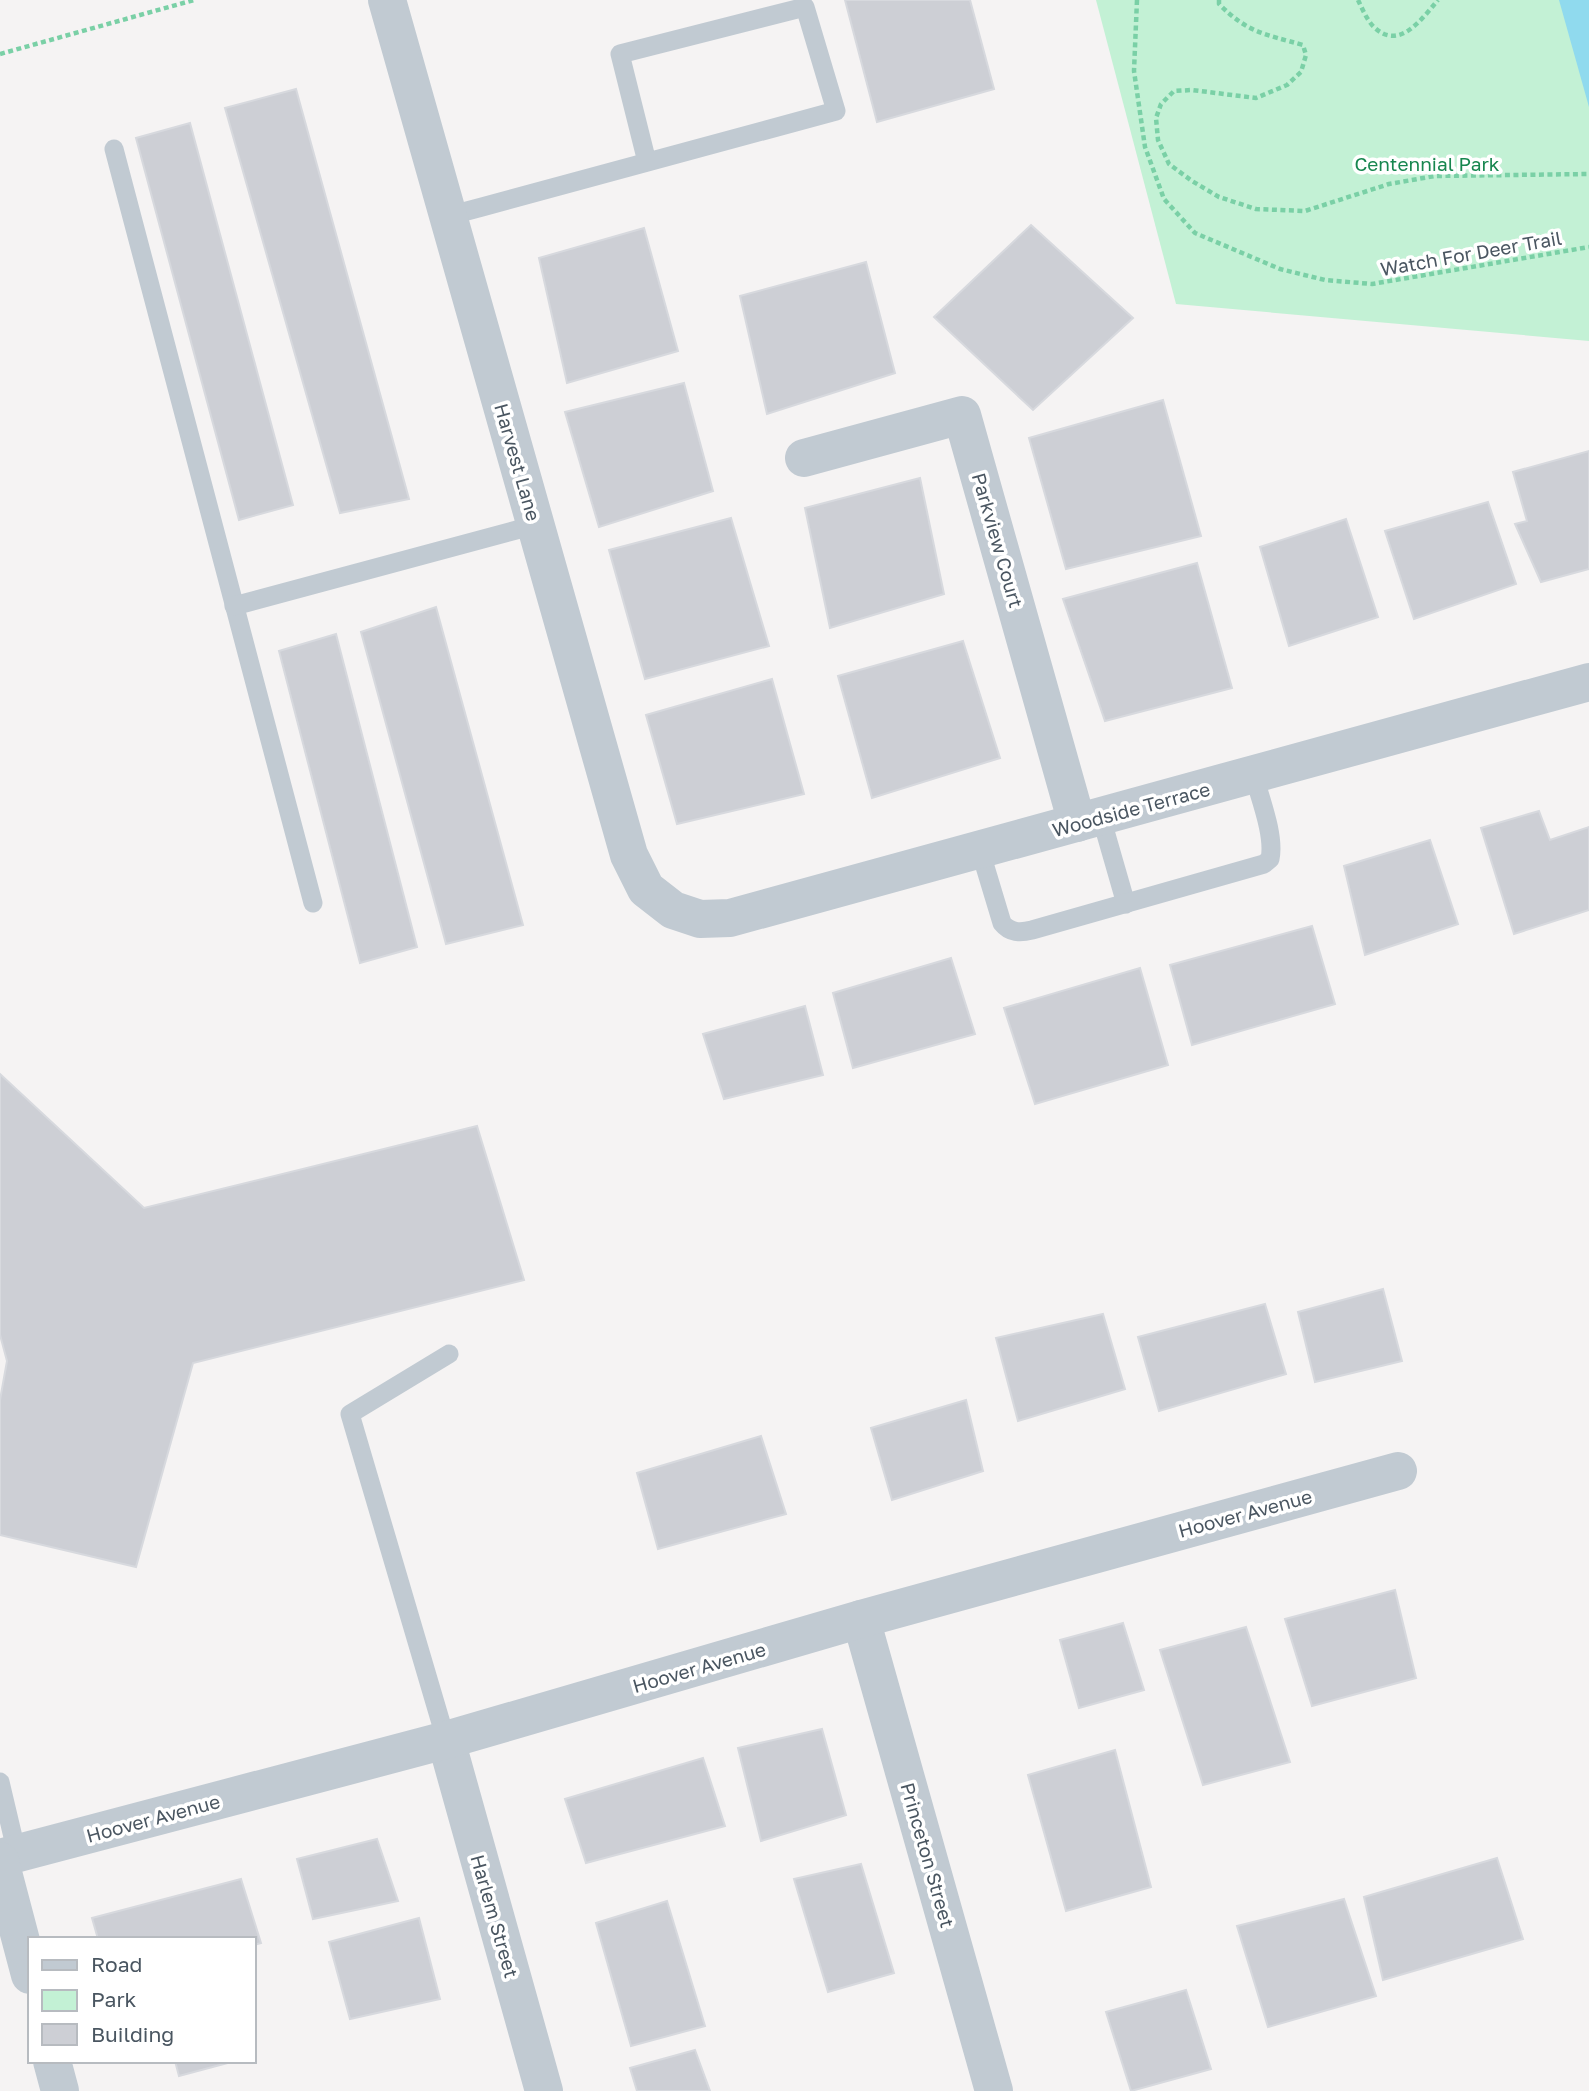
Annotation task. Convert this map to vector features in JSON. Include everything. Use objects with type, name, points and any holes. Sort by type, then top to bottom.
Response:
[{"type":"street","name":"Harvest Lane","points":[[387,0],[629,855],[646,890],[673,910]]},
{"type":"street","name":"Parkview Court","points":[[804,457],[962,415],[1089,820]]},
{"type":"street","name":"Woodside Terrace","points":[[673,910],[700,919],[730,918],[1589,682]]},
{"type":"street","name":"Hoover Avenue","points":[[6,1858],[446,1741],[862,1619],[1398,1471]]},
{"type":"street","name":"Princeton Street","points":[[862,1619],[994,2091]]},
{"type":"street","name":"Harlem Street","points":[[446,1741],[544,2091]]},
{"type":"street","points":[[6,1858],[28,1965]]},
{"type":"street","points":[[53,2063],[60,2091]]},
{"type":"lane","points":[[448,216],[836,111],[805,7],[620,54],[647,162]]},
{"type":"lane","points":[[114,149],[313,902]]},
{"type":"lane","points":[[234,606],[535,525]]},
{"type":"lane","points":[[980,850],[1002,923],[1011,931],[1023,932],[1243,871],[1269,860],[1271,851],[1267,824],[1254,776]]},
{"type":"lane","points":[[1089,820],[1125,904]]},
{"type":"lane","points":[[446,1741],[350,1414],[449,1354]]},
{"type":"lane","points":[[0,1782],[6,1858]]},
{"type":"path","points":[[0,54],[194,0]]},
{"type":"path","name":"Watch For Deer Trail","points":[[1137,0],[1134,71],[1144,147],[1164,200],[1195,233],[1280,268],[1325,280],[1372,284],[1589,247]]},
{"type":"path","points":[[1219,0],[1219,4],[1236,21],[1256,32],[1303,45],[1306,55],[1301,72],[1287,85],[1256,98],[1192,90],[1174,91],[1161,104],[1156,118],[1158,140],[1169,164],[1219,197],[1256,209],[1305,211],[1389,184],[1435,176],[1589,174]]},
{"type":"path","points":[[1358,0],[1371,24],[1385,35],[1403,35],[1418,24],[1438,0]]},
{"type":"green space","name":"Centennial Park","points":[[1096,0],[1589,0],[1589,341],[1176,304]]},
{"type":"water","points":[[1559,0],[1589,0],[1589,107]]},
{"type":"building","points":[[845,0],[970,0],[994,89],[877,122]]},
{"type":"building","points":[[296,89],[409,499],[340,513],[225,108]]},
{"type":"building","points":[[190,123],[293,505],[239,520],[136,138]]},
{"type":"building","points":[[1031,225],[1133,318],[1033,410],[934,317]]},
{"type":"building","points":[[644,228],[678,351],[567,383],[539,258]]},
{"type":"building","points":[[866,262],[895,373],[767,414],[740,296]]},
{"type":"building","points":[[684,383],[713,491],[599,527],[565,412]]},
{"type":"building","points":[[1163,400],[1201,536],[1066,569],[1029,438]]},
{"type":"building","points":[[1589,451],[1589,569],[1541,582],[1515,524],[1527,521],[1513,472]]},
{"type":"building","points":[[920,478],[944,594],[830,628],[805,508]]},
{"type":"building","points":[[1488,502],[1516,584],[1414,619],[1385,531]]},
{"type":"building","points":[[731,518],[769,646],[645,679],[609,550]]},
{"type":"building","points":[[1346,519],[1378,617],[1289,646],[1260,547]]},
{"type":"building","points":[[1197,563],[1232,688],[1105,721],[1063,599]]},
{"type":"building","points":[[436,607],[523,925],[446,944],[361,632]]},
{"type":"building","points":[[336,634],[417,947],[360,963],[279,651]]},
{"type":"building","points":[[963,641],[1000,758],[872,798],[838,676]]},
{"type":"building","points":[[772,679],[804,794],[677,824],[646,715]]},
{"type":"building","points":[[1539,811],[1550,840],[1589,827],[1589,910],[1514,934],[1481,828]]},
{"type":"building","points":[[1430,840],[1458,924],[1365,955],[1344,866]]},
{"type":"building","points":[[1312,926],[1335,1004],[1192,1045],[1170,965]]},
{"type":"building","points":[[951,958],[975,1034],[853,1068],[833,993]]},
{"type":"building","points":[[1140,968],[1168,1065],[1035,1104],[1004,1008]]},
{"type":"building","points":[[805,1006],[823,1075],[724,1099],[703,1034]]},
{"type":"building","points":[[0,1074],[144,1208],[477,1126],[524,1280],[193,1363],[136,1567],[0,1535],[0,1400],[7,1361],[0,1335]]},
{"type":"building","points":[[1383,1289],[1402,1361],[1315,1382],[1298,1312]]},
{"type":"building","points":[[1265,1304],[1286,1374],[1159,1411],[1138,1337]]},
{"type":"building","points":[[1103,1314],[1125,1389],[1018,1421],[996,1338]]},
{"type":"building","points":[[966,1400],[983,1471],[892,1500],[871,1428]]},
{"type":"building","points":[[761,1436],[786,1514],[658,1549],[637,1473]]},
{"type":"building","points":[[1395,1590],[1416,1678],[1312,1706],[1285,1619]]},
{"type":"building","points":[[1123,1623],[1144,1690],[1079,1708],[1060,1640]]},
{"type":"building","points":[[1246,1627],[1290,1762],[1203,1785],[1160,1650]]},
{"type":"building","points":[[822,1729],[846,1815],[761,1841],[738,1748]]},
{"type":"building","points":[[1115,1750],[1151,1887],[1066,1911],[1028,1775]]},
{"type":"building","points":[[703,1758],[725,1826],[586,1863],[565,1799]]},
{"type":"building","points":[[377,1839],[398,1901],[313,1919],[297,1859]]},
{"type":"building","points":[[1497,1858],[1523,1939],[1383,1980],[1364,1897]]},
{"type":"building","points":[[861,1864],[894,1973],[828,1992],[794,1879]]},
{"type":"building","points":[[241,1879],[261,1943],[256,1944],[256,1937],[97,1937],[92,1918]]},
{"type":"building","points":[[1344,1899],[1376,1996],[1268,2027],[1237,1926]]},
{"type":"building","points":[[667,1901],[705,2026],[631,2046],[596,1923]]},
{"type":"building","points":[[419,1918],[440,1999],[350,2019],[329,1942]]},
{"type":"building","points":[[1186,1990],[1211,2069],[1131,2091],[1106,2012]]},
{"type":"building","points":[[695,2050],[710,2091],[637,2091],[630,2068]]},
{"type":"building","points":[[176,2063],[228,2063],[179,2076]]}]
